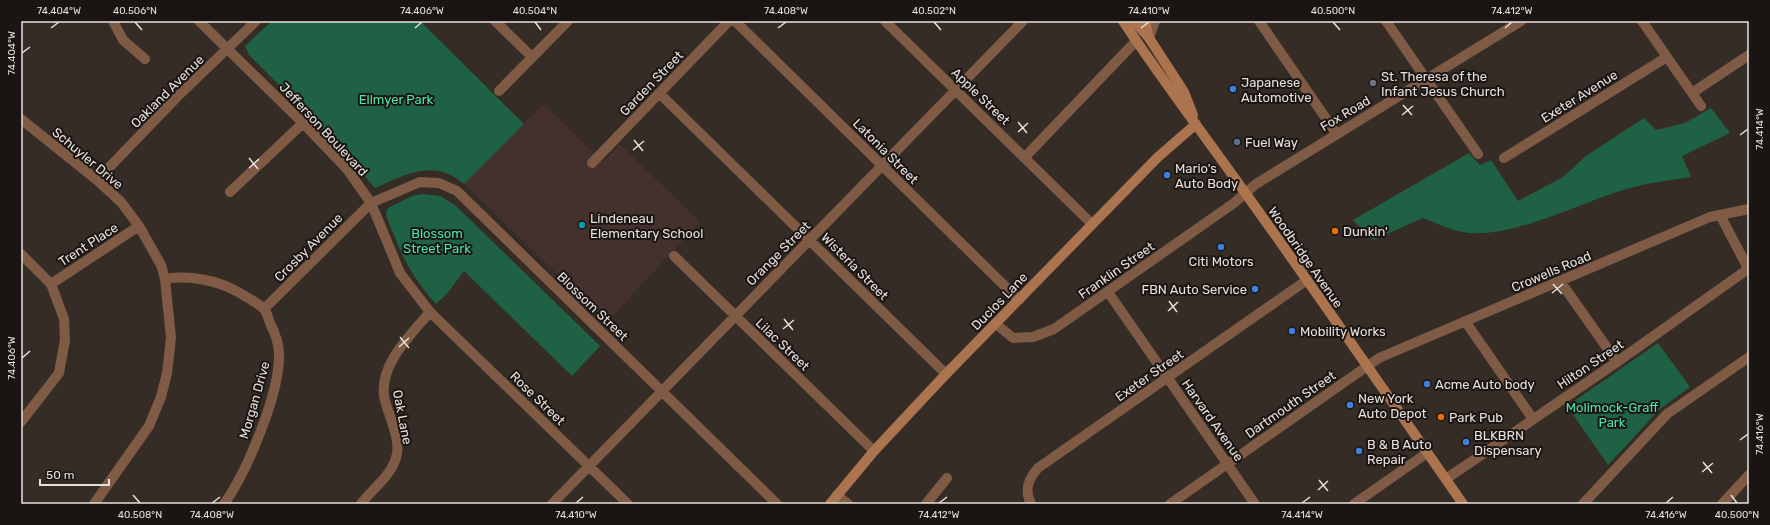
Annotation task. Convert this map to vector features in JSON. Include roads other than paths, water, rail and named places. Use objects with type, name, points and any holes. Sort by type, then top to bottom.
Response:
[{"type":"main road","name":"Woodbridge Avenue","points":[[1123,21],[1172,94],[1196,124],[1307,280],[1463,504]]},
{"type":"main road","points":[[1128,21],[1136,41]]},
{"type":"main road","points":[[1134,21],[1149,38]]},
{"type":"main road","points":[[1145,21],[1149,38]]},
{"type":"main road","name":"Woodbridge Avenue","points":[[1149,38],[1184,92],[1196,124]]},
{"type":"main road","name":"Duclos Lane","points":[[830,504],[874,450],[946,374],[1158,157],[1196,124]]},
{"type":"street","points":[[113,21],[124,40],[145,59]]},
{"type":"street","name":"Jefferson Boulevard","points":[[199,21],[303,123],[347,169],[371,203],[400,273],[430,312]]},
{"type":"street","name":"Oakland Avenue","points":[[98,180],[256,21]]},
{"type":"street","points":[[495,21],[532,57]]},
{"type":"street","points":[[499,91],[568,21]]},
{"type":"street","name":"Garden Street","points":[[592,163],[729,21]]},
{"type":"street","name":"Latonia Street","points":[[735,21],[1019,300]]},
{"type":"street","name":"Apple Street","points":[[885,21],[1092,224]]},
{"type":"street","name":"Orange Street","points":[[552,504],[1023,21]]},
{"type":"street","points":[[1149,38],[1155,21]]},
{"type":"street","points":[[1259,21],[1336,133]]},
{"type":"street","points":[[1386,21],[1478,154]]},
{"type":"street","points":[[1642,21],[1701,106]]},
{"type":"street","name":"Fox Road","points":[[1245,193],[1256,184],[1336,133],[1427,79],[1517,22]]},
{"type":"street","points":[[1025,157],[1136,41]]},
{"type":"street","points":[[1692,93],[1749,55]]},
{"type":"street","name":"Exeter Avenue","points":[[1504,158],[1667,56]]},
{"type":"street","name":"Wisteria Street","points":[[659,93],[946,374]]},
{"type":"street","name":"Schuyler Drive","points":[[21,119],[98,180],[121,202],[139,226],[161,265],[165,278],[171,338],[167,373],[161,396],[149,426],[94,504]]},
{"type":"street","points":[[230,192],[303,123]]},
{"type":"street","name":"Blossom Street","points":[[371,203],[407,186],[420,182],[439,183],[457,191],[777,504]]},
{"type":"street","name":"Franklin Street","points":[[996,324],[1013,338],[1033,337],[1054,328],[1108,292],[1234,203],[1245,193]]},
{"type":"street","name":"Crosby Avenue","points":[[264,309],[371,203]]},
{"type":"street","name":"Crowells Road","points":[[1367,366],[1378,358],[1710,217],[1749,209]]},
{"type":"street","points":[[1720,215],[1749,269]]},
{"type":"street","name":"Trent Place","points":[[51,284],[139,226]]},
{"type":"street","points":[[21,254],[51,284],[64,319],[65,340],[64,355],[59,373],[53,383],[21,422]]},
{"type":"street","name":"Lilac Street","points":[[674,256],[874,450]]},
{"type":"street","name":"Hilton Street","points":[[1446,479],[1617,362],[1749,269]]},
{"type":"street","points":[[165,278],[193,278],[227,286],[264,309]]},
{"type":"street","name":"Exeter Street","points":[[1031,504],[1027,492],[1028,483],[1030,477],[1038,468],[1307,280]]},
{"type":"street","points":[[1560,281],[1617,362]]},
{"type":"street","name":"Harvard Avenue","points":[[1108,292],[1255,504]]},
{"type":"street","name":"Morgan Drive","points":[[224,504],[234,490],[254,447],[276,380],[278,348],[273,328],[264,309]]},
{"type":"street","name":"Rose Street","points":[[430,312],[628,504]]},
{"type":"street","name":"Oak Lane","points":[[361,504],[387,474],[397,457],[396,434],[384,395],[384,387],[389,367],[400,348],[430,312]]},
{"type":"street","points":[[1464,321],[1533,419]]},
{"type":"street","points":[[1583,504],[1667,414],[1749,357]]},
{"type":"street","name":"Dartmouth Street","points":[[1170,504],[1367,366]]},
{"type":"street","points":[[1354,504],[1427,453]]},
{"type":"street","points":[[1722,504],[1749,475]]},
{"type":"street","points":[[926,504],[947,478]]},
{"type":"street","points":[[837,495],[848,504]]},
{"type":"place","name":"St. Theresa of the Infant Jesus Church","points":[[1373,83]]},
{"type":"place","name":"Japanese Automotive","points":[[1233,89]]},
{"type":"place","name":"Fuel Way","points":[[1237,142]]},
{"type":"place","name":"Mario's Auto Body","points":[[1167,175]]},
{"type":"place","name":"Lindeneau Elementary School","points":[[582,225]]},
{"type":"place","name":"Dunkin'","points":[[1335,231]]},
{"type":"place","name":"Citi Motors","points":[[1221,247]]},
{"type":"place","name":"FBN Auto Service","points":[[1255,289]]},
{"type":"place","name":"Mobility Works","points":[[1292,331]]},
{"type":"place","name":"Acme Auto body","points":[[1427,384]]},
{"type":"place","name":"New York Auto Depot","points":[[1350,405]]},
{"type":"place","name":"Park Pub","points":[[1441,417]]},
{"type":"place","name":"BLKBRN Dispensary","points":[[1466,442]]},
{"type":"place","name":"B & B Auto Repair","points":[[1359,451]]},
{"type":"park label","name":"Ellmyer Park","points":[[396,99]]},
{"type":"park label","name":"Blossom Street Park","points":[[437,240]]},
{"type":"park label","name":"Molimock-Graff Park","points":[[1612,414]]}]
